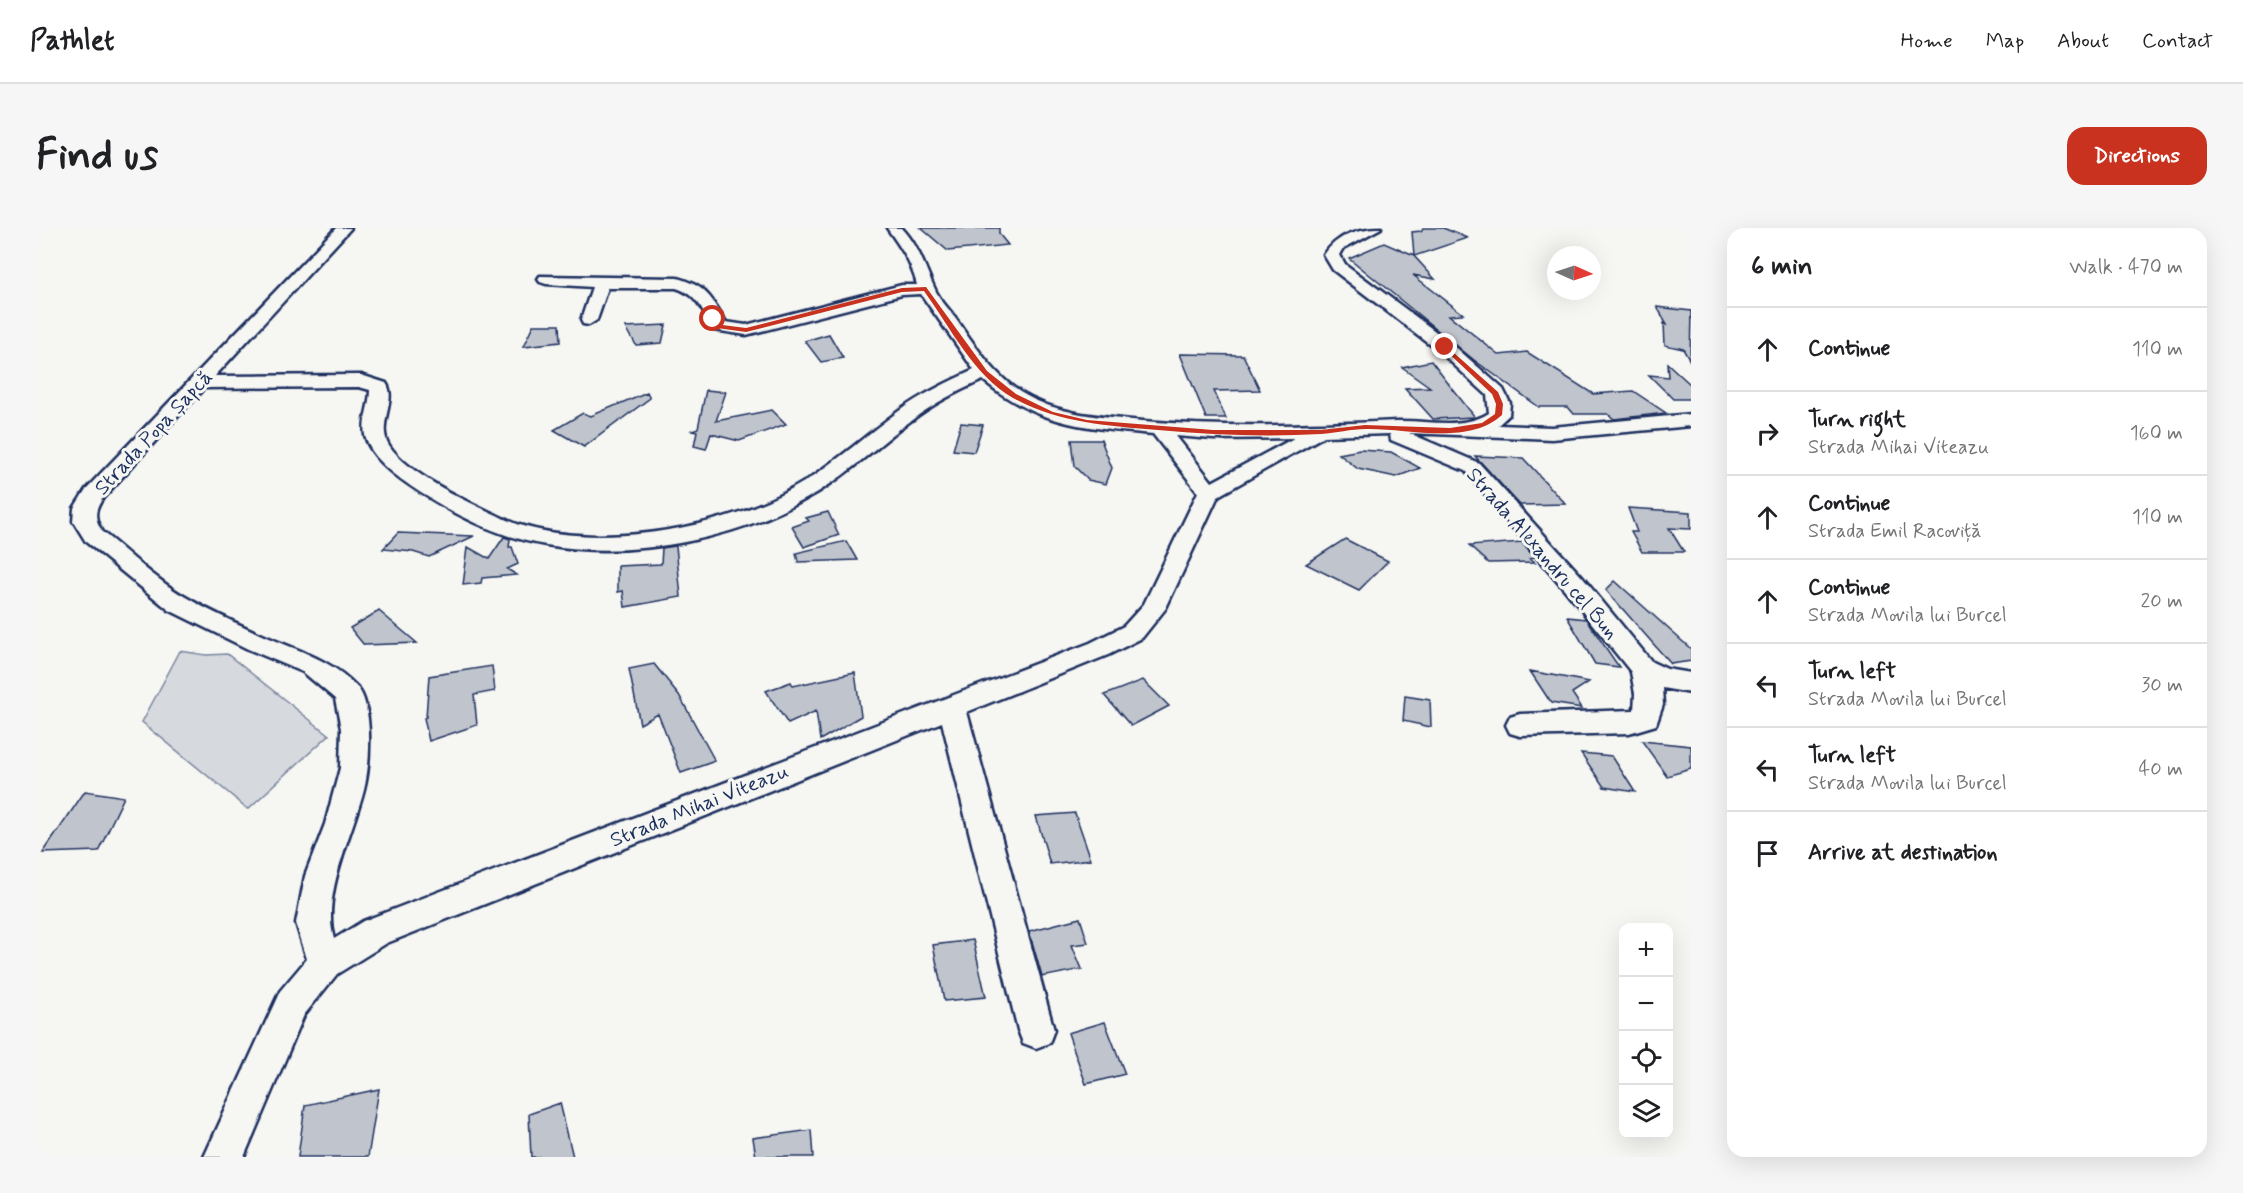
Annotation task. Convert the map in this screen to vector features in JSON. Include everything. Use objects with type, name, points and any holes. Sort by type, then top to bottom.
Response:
[{"type":"street","name":"Strada Popa Șapcă","points":[[325,963],[313,922],[321,876],[355,768],[356,729],[348,695],[312,665],[257,643],[178,603],[94,537],[84,520],[85,508],[94,494],[344,228]]},
{"type":"street","points":[[894,228],[905,240],[920,268],[926,289],[985,372],[1014,396],[1051,413],[1087,422],[1213,433],[1321,432],[1365,427],[1552,433],[1691,420]]},
{"type":"street","points":[[1374,228],[1338,245],[1332,255],[1340,267],[1445,347],[1496,393],[1552,433]]},
{"type":"street","points":[[546,279],[602,283],[667,282],[691,287],[702,296],[720,326],[746,330],[902,290],[926,289]]},
{"type":"street","points":[[589,320],[594,299],[602,283]]},
{"type":"street","points":[[199,382],[361,381],[374,383],[379,387],[380,396],[375,436],[384,454],[409,473],[457,505],[513,530],[597,543],[705,530],[764,509],[810,488],[919,405],[985,372]]},
{"type":"street","points":[[1450,430],[1484,425],[1499,415],[1500,404],[1496,393]]},
{"type":"street","name":"Strada Alexandru cel Bun","points":[[1365,427],[1420,443],[1472,467],[1643,669],[1650,691],[1650,704],[1646,718],[1629,722],[1520,725]]},
{"type":"street","points":[[1159,428],[1209,492],[1321,432]]},
{"type":"street","points":[[1450,430],[1455,444],[1472,467]]},
{"type":"street","name":"Strada Mihai Viteazu","points":[[224,1157],[292,1004],[325,963],[375,932],[1099,649],[1133,632],[1154,608],[1209,492]]},
{"type":"street","name":"Strada Alexandru cel Bun","points":[[1643,669],[1662,678],[1691,683]]},
{"type":"street","points":[[952,705],[1036,1030]]},
{"type":"shaded area","points":[[180,651],[206,655],[227,654],[329,735],[248,809],[142,722]]},
{"type":"building","points":[[921,228],[999,228],[999,234],[1008,245],[948,251]]},
{"type":"building","points":[[1423,228],[1443,228],[1468,238],[1414,256],[1412,232],[1421,231]]},
{"type":"building","points":[[1384,243],[1414,256],[1435,279],[1413,275],[1463,314],[1449,315],[1499,355],[1527,352],[1593,394],[1633,391],[1666,413],[1614,419],[1608,414],[1574,414],[1568,407],[1539,407],[1474,360],[1349,258]]},
{"type":"building","points":[[1657,307],[1691,311],[1690,361],[1683,349],[1665,345],[1664,323],[1667,324]]},
{"type":"building","points":[[534,325],[559,325],[560,342],[524,346]]},
{"type":"building","points":[[666,325],[662,343],[636,345],[626,327]]},
{"type":"building","points":[[829,334],[843,358],[821,362],[805,341]]},
{"type":"building","points":[[1180,354],[1243,355],[1260,390],[1214,391],[1226,418],[1206,418]]},
{"type":"building","points":[[1431,361],[1475,417],[1433,419],[1405,388],[1430,387],[1402,367]]},
{"type":"building","points":[[1667,363],[1691,385],[1691,399],[1673,399],[1649,375],[1668,377]]},
{"type":"building","points":[[706,390],[726,392],[716,421],[772,410],[786,424],[739,441],[711,434],[706,449],[694,446],[697,431],[692,430],[698,428]]},
{"type":"building","points":[[647,392],[650,398],[584,447],[554,430],[583,413],[591,416]]},
{"type":"building","points":[[961,423],[983,425],[974,452],[953,450]]},
{"type":"building","points":[[1071,440],[1101,440],[1112,468],[1106,484],[1088,480],[1074,466]]},
{"type":"building","points":[[1360,450],[1391,452],[1420,468],[1396,477],[1358,469],[1339,454]]},
{"type":"building","points":[[1475,456],[1523,458],[1566,504],[1520,505]]},
{"type":"building","points":[[1628,508],[1691,512],[1691,529],[1669,528],[1684,552],[1642,552],[1631,532],[1637,532]]},
{"type":"building","points":[[828,512],[839,535],[804,547],[792,527],[809,521],[806,518]]},
{"type":"building","points":[[398,533],[474,536],[429,557],[413,552],[383,549]]},
{"type":"building","points":[[504,537],[510,539],[509,547],[512,547],[518,564],[507,569],[517,575],[482,578],[481,583],[463,585],[468,547],[489,559]]},
{"type":"building","points":[[1345,539],[1388,561],[1359,590],[1306,564]]},
{"type":"building","points":[[846,541],[857,560],[798,562],[796,553]]},
{"type":"building","points":[[1522,542],[1535,557],[1530,558],[1535,562],[1488,563],[1469,546]]},
{"type":"building","points":[[676,546],[681,597],[625,607],[623,591],[618,592],[618,566],[661,564],[662,548]]},
{"type":"building","points":[[1615,581],[1691,649],[1691,661],[1671,664],[1606,590]]},
{"type":"building","points":[[379,611],[417,643],[364,645],[350,628]]},
{"type":"building","points":[[1567,617],[1586,619],[1619,667],[1595,664]]},
{"type":"building","points":[[654,664],[679,695],[715,761],[681,773],[658,714],[640,724],[629,669]]},
{"type":"building","points":[[492,666],[495,691],[474,695],[477,725],[429,741],[424,718],[426,717],[429,676]]},
{"type":"building","points":[[1530,671],[1589,682],[1572,693],[1582,708],[1551,703]]},
{"type":"building","points":[[855,673],[861,716],[820,740],[816,711],[788,724],[766,691],[791,682],[793,686]]},
{"type":"building","points":[[1143,680],[1169,706],[1131,726],[1104,695]]},
{"type":"building","points":[[1405,696],[1430,700],[1431,727],[1403,721]]},
{"type":"building","points":[[1642,741],[1691,746],[1691,769],[1667,776]]},
{"type":"building","points":[[1581,753],[1612,756],[1635,792],[1604,787]]},
{"type":"building","points":[[85,791],[124,797],[98,851],[43,853]]},
{"type":"building","points":[[1075,813],[1091,859],[1050,864],[1036,816]]},
{"type":"building","points":[[1080,918],[1088,943],[1072,945],[1082,969],[1042,977],[1029,931]]},
{"type":"building","points":[[973,940],[986,997],[944,1001],[933,945]]},
{"type":"building","points":[[1105,1022],[1125,1074],[1086,1084],[1068,1033]]},
{"type":"building","points":[[379,1089],[368,1157],[298,1157],[305,1105]]},
{"type":"building","points":[[560,1103],[573,1157],[531,1157],[529,1114]]},
{"type":"building","points":[[811,1130],[813,1157],[756,1157],[753,1138]]},
{"type":"route","points":[[713,319],[720,326],[746,330],[902,290],[926,289],[964,346],[985,372],[1014,396],[1051,413],[1087,422],[1213,433],[1321,432],[1365,427],[1405,426],[1450,430],[1484,425],[1499,415],[1500,404],[1496,393],[1445,347]]}]
